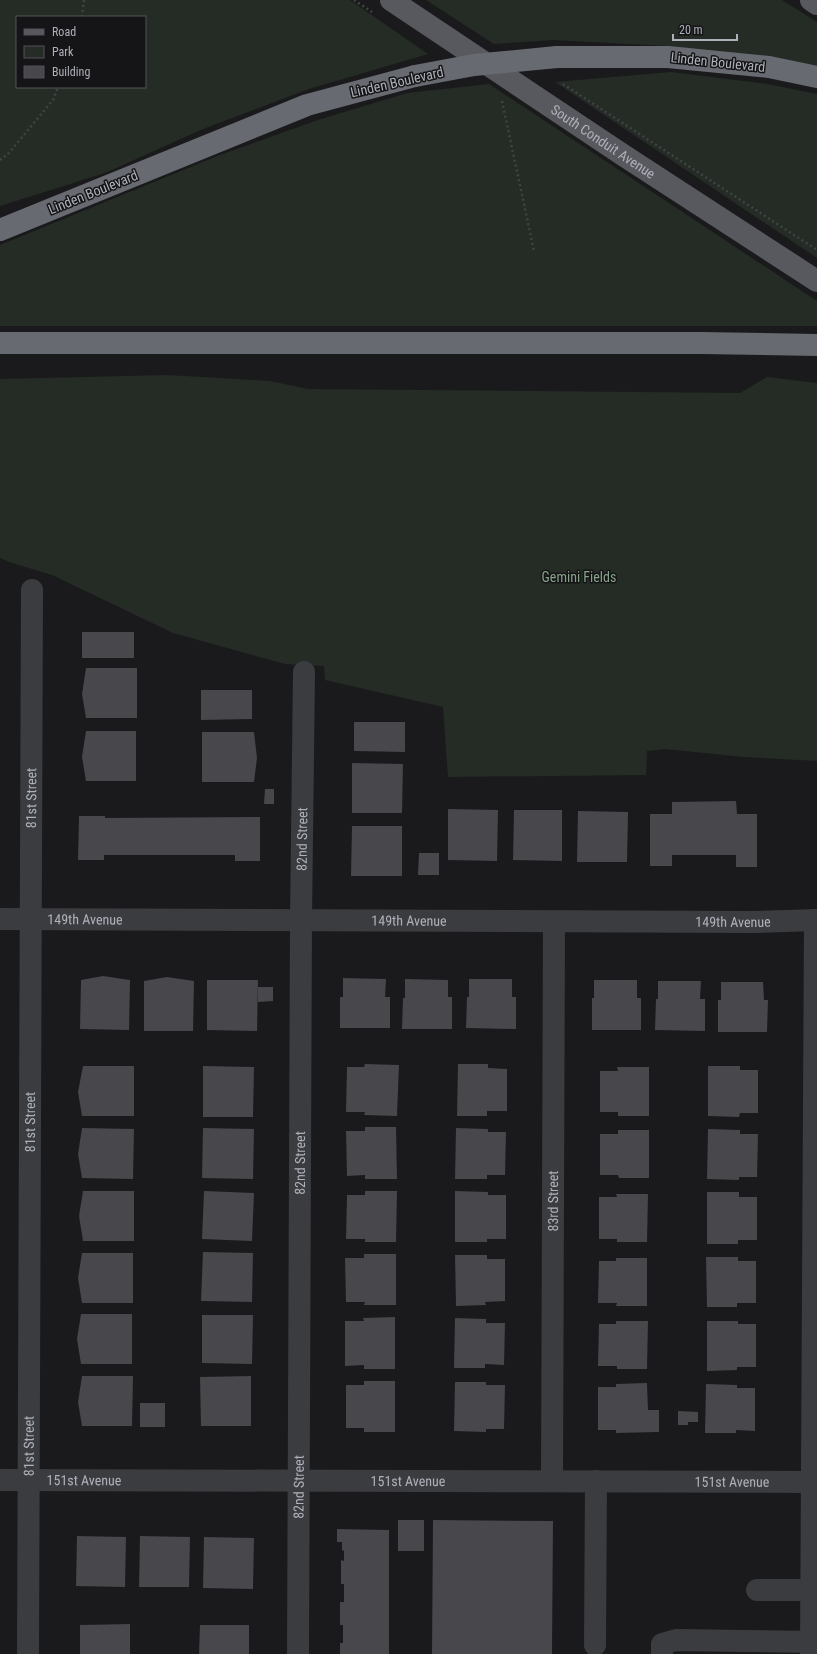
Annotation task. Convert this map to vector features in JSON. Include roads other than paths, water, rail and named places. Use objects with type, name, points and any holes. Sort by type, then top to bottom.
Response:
[{"type":"highway","name":"Linden Boulevard","points":[[0,230],[307,105],[414,76],[474,65],[557,57],[668,57],[769,67],[817,77]]},
{"type":"highway","points":[[0,343],[701,343],[817,345]]},
{"type":"main road","name":"South Conduit Avenue","points":[[391,0],[623,155],[817,281]]},
{"type":"main road","points":[[811,0],[817,4]]},
{"type":"street","name":"81st Street","points":[[28,1654],[32,590]]},
{"type":"street","name":"82nd Street","points":[[298,1654],[301,920],[304,672]]},
{"type":"street","name":"149th Avenue","points":[[0,919],[554,922],[754,922],[816,920]]},
{"type":"street","points":[[662,1654],[662,1644],[676,1640],[813,1646],[812,1590],[815,1482],[816,920]]},
{"type":"street","name":"83rd Street","points":[[552,1481],[554,922]]},
{"type":"street","name":"151st Avenue","points":[[0,1480],[815,1482]]},
{"type":"street","points":[[595,1645],[596,1481]]},
{"type":"street","points":[[757,1590],[812,1590]]},
{"type":"park label","name":"Gemini Fields","points":[[579,577]]}]
